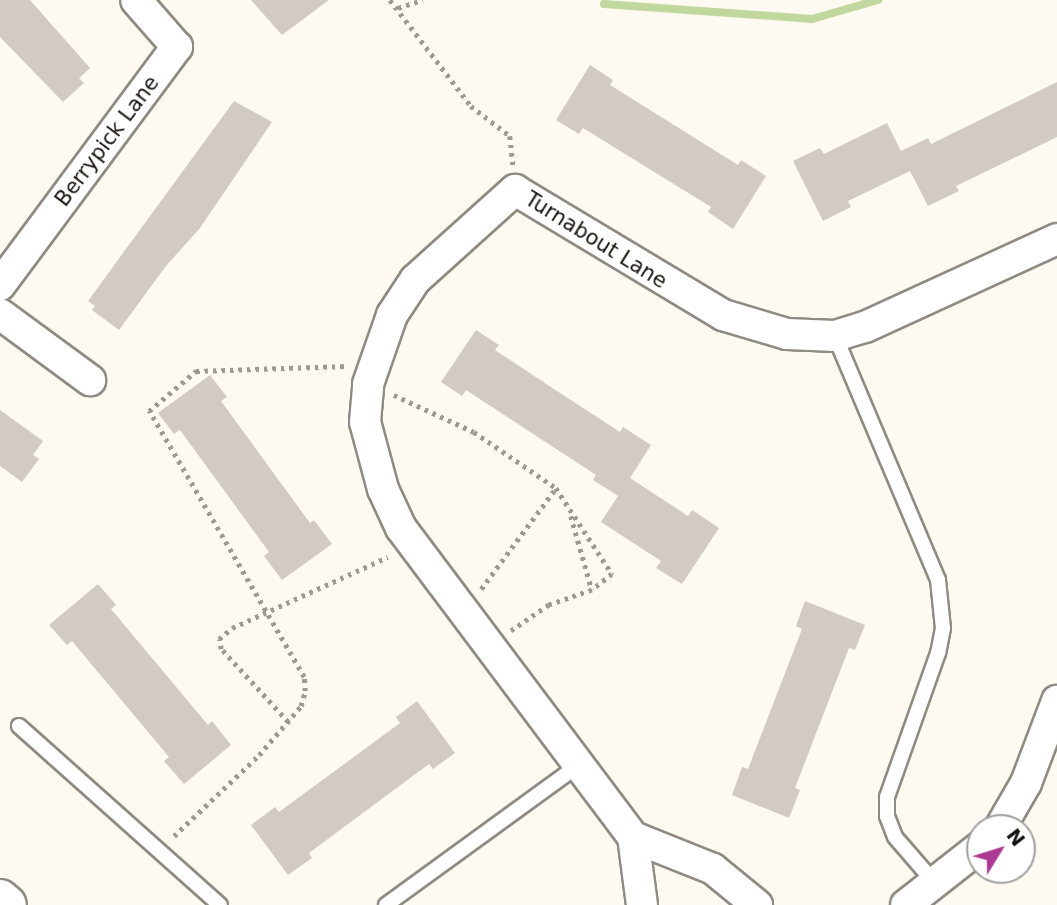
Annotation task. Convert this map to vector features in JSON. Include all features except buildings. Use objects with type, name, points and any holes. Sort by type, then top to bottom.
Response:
[{"type":"main road","points":[[0,899],[7,905]]},
{"type":"street","name":"Berrypick Lane","points":[[0,285],[177,47],[136,0]]},
{"type":"street","name":"Turnabout Lane","points":[[642,905],[633,837],[401,528],[370,453],[365,422],[371,375],[392,315],[415,280],[516,190],[723,315],[787,334],[835,336],[865,327],[1057,239]]},
{"type":"street","points":[[0,314],[90,380]]},
{"type":"street","points":[[1008,814],[1026,783],[1057,701]]},
{"type":"street","points":[[633,837],[713,869],[757,905]]},
{"type":"street","points":[[906,905],[966,858]]},
{"type":"lane","points":[[835,336],[938,580],[943,628],[938,653],[887,797],[887,816],[895,837],[934,882]]},
{"type":"lane","points":[[19,726],[220,905]]},
{"type":"lane","points":[[386,905],[579,765]]},
{"type":"path","points":[[390,0],[471,106],[510,136],[516,190]]},
{"type":"path","points":[[398,8],[423,0]]},
{"type":"path","points":[[160,849],[288,722],[301,706],[304,677],[149,411],[196,371],[371,375],[442,413],[556,488],[612,574],[592,590],[549,605],[490,646]]},
{"type":"path","points":[[464,612],[556,488]]},
{"type":"path","points":[[570,512],[592,590]]},
{"type":"path","points":[[288,722],[221,649],[219,639],[265,614],[414,545]]},
{"type":"waterway","points":[[604,4],[812,19],[878,0]]}]
